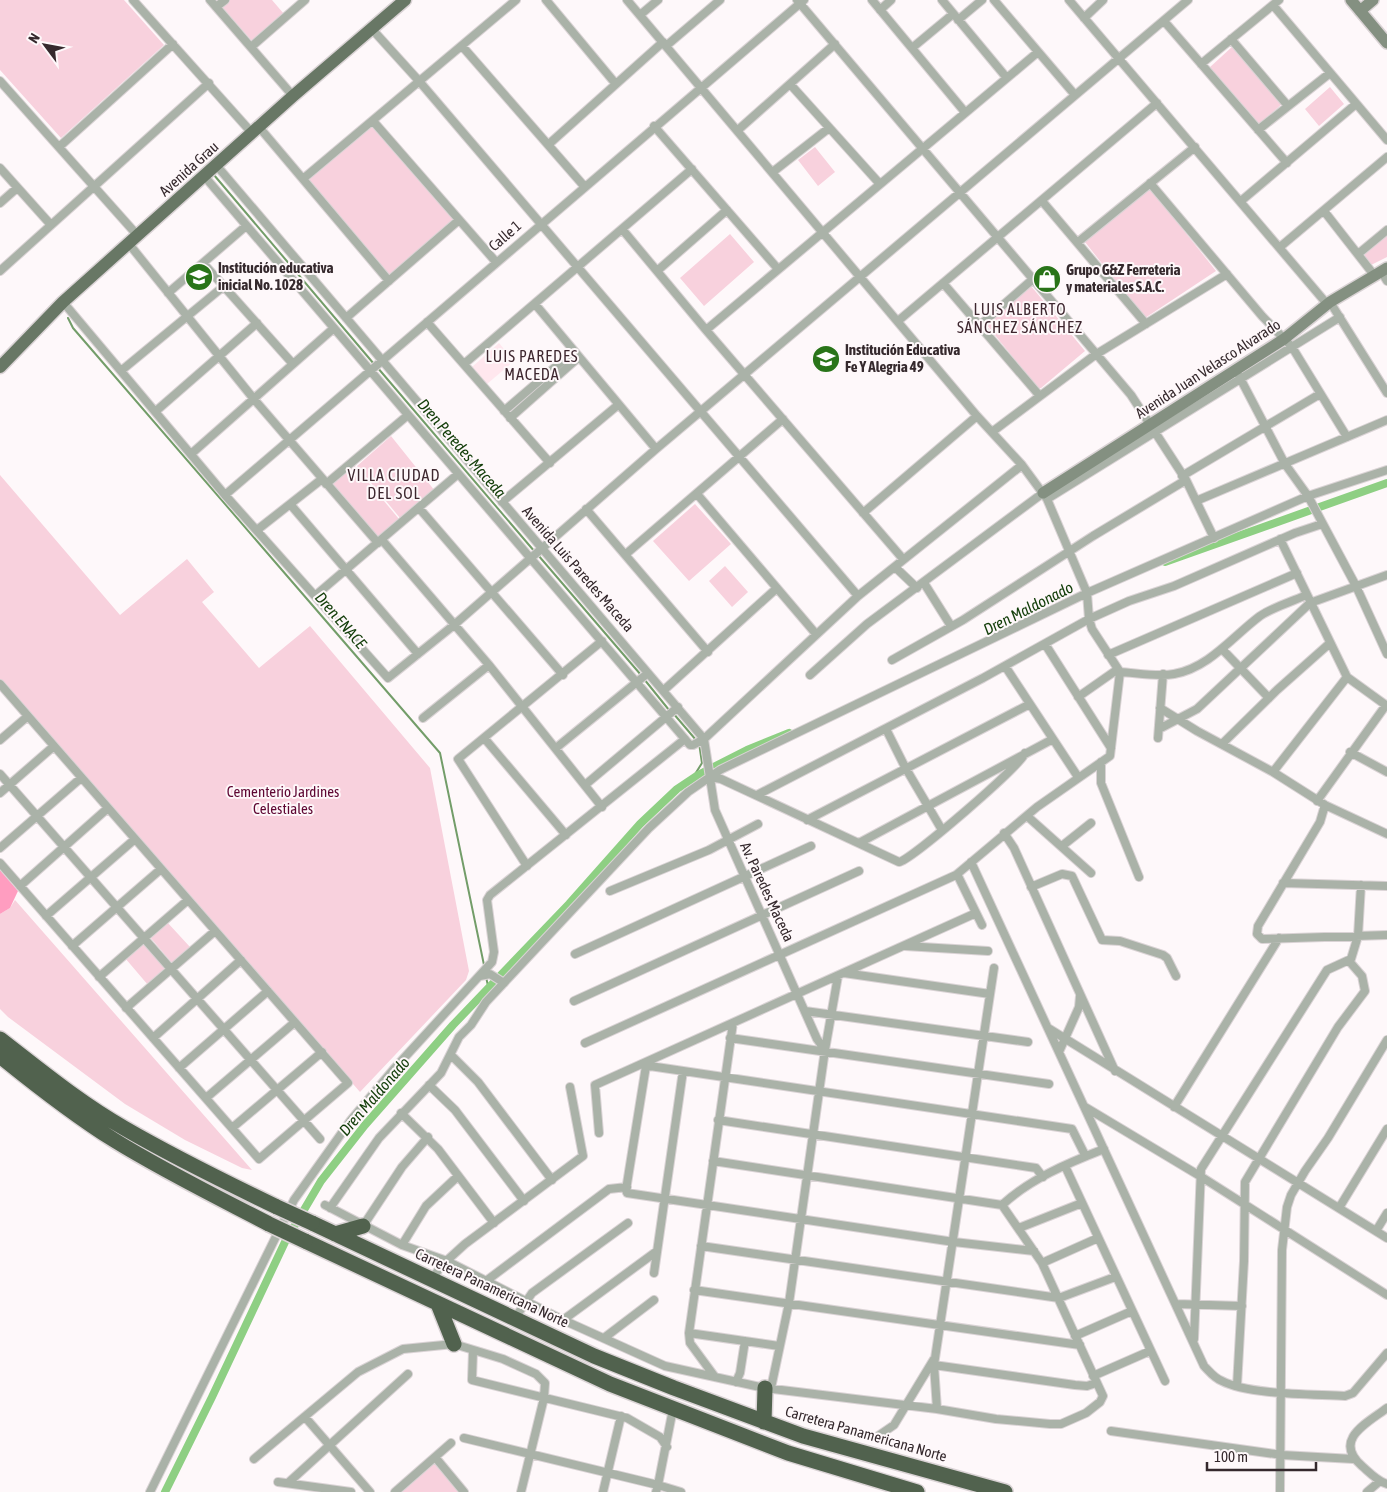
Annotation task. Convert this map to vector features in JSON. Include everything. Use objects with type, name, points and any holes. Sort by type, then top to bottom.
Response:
[{"type":"highway","name":"Carretera Panamericana Norte","points":[[0,1039],[52,1080],[122,1127],[199,1170],[594,1356],[803,1436],[1005,1492]]},
{"type":"highway","points":[[0,1056],[44,1092],[114,1140],[191,1184],[304,1241],[610,1384],[788,1453],[917,1492]]},
{"type":"highway","points":[[335,1234],[363,1226]]},
{"type":"highway","points":[[438,1304],[454,1344]]},
{"type":"highway","points":[[764,1422],[768,1388]]},
{"type":"main road","name":"Avenida Grau","points":[[0,367],[64,302],[404,0]]},
{"type":"street","points":[[134,0],[209,83],[304,178],[389,281]]},
{"type":"street","points":[[210,0],[294,96]]},
{"type":"street","points":[[216,7],[225,0]]},
{"type":"street","points":[[251,47],[305,0]]},
{"type":"street","points":[[304,178],[516,0]]},
{"type":"street","points":[[546,0],[615,83]]},
{"type":"street","points":[[585,1043],[957,874],[1027,816],[1078,777],[1110,756],[1119,670],[1097,639],[1089,619],[1087,593],[1045,496],[1022,465],[977,416],[774,171],[627,0]]},
{"type":"street","points":[[640,15],[658,0]]},
{"type":"street","points":[[549,144],[615,83],[720,0]]},
{"type":"street","points":[[872,0],[964,111]]},
{"type":"street","points":[[880,10],[891,0]]},
{"type":"street","points":[[942,0],[1006,77]]},
{"type":"street","points":[[912,48],[982,0]]},
{"type":"street","points":[[994,0],[1075,95]]},
{"type":"street","points":[[1069,0],[1340,317],[1387,392]]},
{"type":"street","points":[[1084,18],[1103,0]]},
{"type":"street","points":[[64,302],[225,494],[388,678],[1188,0]]},
{"type":"street","points":[[1351,0],[1367,3],[1387,43]]},
{"type":"street","points":[[801,1],[1095,355],[1131,395],[1154,428],[1184,478],[1214,538]]},
{"type":"street","name":"Calle 1","points":[[225,494],[801,1]]},
{"type":"street","points":[[1201,64],[1276,3],[1330,73],[1387,140]]},
{"type":"street","points":[[1164,21],[1287,163]]},
{"type":"street","points":[[371,28],[419,81],[858,596]]},
{"type":"street","points":[[1230,39],[1288,106]]},
{"type":"street","points":[[60,147],[173,44]]},
{"type":"street","points":[[738,130],[835,44]]},
{"type":"street","points":[[462,46],[584,186]]},
{"type":"street","points":[[706,330],[964,111],[1038,52]]},
{"type":"street","points":[[1258,130],[1330,73]]},
{"type":"street","points":[[0,82],[94,187],[134,240],[168,293],[288,441],[454,624],[602,807]]},
{"type":"street","points":[[0,271],[209,83]]},
{"type":"street","points":[[790,84],[880,183]]},
{"type":"street","points":[[898,321],[1157,104]]},
{"type":"street","points":[[1242,201],[1356,104]]},
{"type":"street","points":[[373,121],[496,262]]},
{"type":"street","points":[[654,126],[778,269]]},
{"type":"street","points":[[774,171],[829,128]]},
{"type":"street","points":[[1078,242],[1195,147]]},
{"type":"street","points":[[1280,247],[1387,157]]},
{"type":"street","name":"Avenida Luis Paredes Maceda","points":[[217,166],[704,739]]},
{"type":"street","points":[[0,168],[51,224]]},
{"type":"street","points":[[464,364],[692,169]]},
{"type":"street","name":"Avenida Luis Paredes Maceda","points":[[204,176],[685,739]]},
{"type":"street","points":[[1150,184],[1288,343],[1347,437]]},
{"type":"street","points":[[0,203],[17,188]]},
{"type":"street","points":[[1042,201],[1146,324]]},
{"type":"street","points":[[657,271],[727,210]]},
{"type":"street","points":[[1324,211],[1358,254],[1382,274]]},
{"type":"street","points":[[346,318],[459,220]]},
{"type":"street","points":[[168,293],[246,226]]},
{"type":"street","points":[[622,229],[706,330],[903,559]]},
{"type":"street","points":[[1358,254],[1387,230]]},
{"type":"street","points":[[203,263],[293,364]]},
{"type":"street","points":[[992,432],[1038,395],[1095,355],[1227,274]]},
{"type":"street","name":"Avenida Juan Velasco Alvarado","points":[[1045,496],[1288,343],[1328,303],[1382,274]]},
{"type":"street","points":[[979,326],[1033,279]]},
{"type":"street","points":[[943,283],[1038,395]]},
{"type":"street","points":[[122,370],[224,286]]},
{"type":"street","points":[[536,304],[656,449]]},
{"type":"street","points":[[1288,343],[1340,317]]},
{"type":"street","points":[[427,322],[550,463]]},
{"type":"street","points":[[156,412],[257,323]]},
{"type":"street","points":[[191,454],[334,328]]},
{"type":"street","points":[[507,415],[577,354]]},
{"type":"street","points":[[1238,375],[1285,464],[1308,496],[1356,586],[1387,654]]},
{"type":"street","points":[[892,660],[951,626],[1320,394]]},
{"type":"street","points":[[502,502],[618,404]]},
{"type":"street","points":[[257,530],[290,504],[324,481],[408,415]]},
{"type":"street","points":[[863,513],[977,416]]},
{"type":"street","points":[[626,554],[783,419]]},
{"type":"street","points":[[1196,502],[1387,420]]},
{"type":"street","points":[[150,1492],[294,1200],[309,1176],[392,1070],[480,976],[494,956],[487,900],[490,895],[685,739],[693,745],[704,739],[858,596],[1022,465]]},
{"type":"street","points":[[713,1162],[1002,1205],[1042,1263],[1103,1396],[1100,1402],[1086,1413],[1061,1424],[996,1419],[937,1409],[768,1388],[665,1366],[563,1320],[447,1261],[402,1245],[327,1206],[401,1113],[441,1073],[459,1037],[471,1025],[482,1007],[649,828],[688,792],[720,770],[1087,593],[1308,496],[1387,470]]},
{"type":"street","points":[[316,595],[458,474]]},
{"type":"street","points":[[697,494],[816,634]]},
{"type":"street","points":[[810,675],[867,624],[1045,496]]},
{"type":"street","points":[[290,504],[418,654]]},
{"type":"street","points":[[418,508],[563,674]]},
{"type":"street","points":[[586,509],[708,652]]},
{"type":"street","points":[[757,795],[1005,666],[1089,619],[1128,601],[1174,586],[1280,539],[1322,524]]},
{"type":"street","points":[[1280,539],[1347,677],[1386,705],[1350,752],[1317,801]]},
{"type":"street","points":[[895,567],[920,586],[951,626]]},
{"type":"street","points":[[1108,655],[1297,573]]},
{"type":"street","points":[[1159,729],[1180,719],[1196,708],[1242,669],[1310,603],[1387,575]]},
{"type":"street","points":[[664,690],[777,588]]},
{"type":"street","points":[[1078,698],[1119,670],[1163,674],[1184,671],[1222,649],[1261,615],[1306,595]]},
{"type":"street","points":[[527,866],[458,759],[485,739],[602,641]]},
{"type":"street","points":[[1045,644],[1111,748]]},
{"type":"street","points":[[1222,744],[1269,698],[1330,644]]},
{"type":"street","points":[[1222,649],[1269,698]]},
{"type":"street","points":[[423,718],[489,665]]},
{"type":"street","points":[[1005,666],[1078,777]]},
{"type":"street","points":[[556,748],[648,673]]},
{"type":"street","points":[[1158,738],[1163,674]]},
{"type":"street","points":[[1273,772],[1347,677]]},
{"type":"street","points":[[0,863],[259,1159],[348,1083],[1,687]]},
{"type":"street","points":[[807,820],[905,767],[1030,704]]},
{"type":"street","points":[[585,785],[678,707]]},
{"type":"street","points":[[1160,708],[1273,772],[1317,801],[1387,834]]},
{"type":"street","points":[[0,740],[28,716]]},
{"type":"street","points":[[886,729],[927,807],[942,830]]},
{"type":"street","points":[[485,739],[566,835]]},
{"type":"street","name":"Av. Paredes Maceda","points":[[704,739],[714,810],[763,915],[817,1039],[825,1050]]},
{"type":"street","points":[[859,843],[1025,753],[1054,740]]},
{"type":"street","points":[[0,793],[54,746]]},
{"type":"street","points":[[1350,752],[1387,772]]},
{"type":"street","points":[[710,777],[721,779],[757,795],[894,860],[903,861],[1011,771],[1023,759],[1025,753]]},
{"type":"street","points":[[1101,762],[1101,783],[1140,877]]},
{"type":"street","points":[[0,774],[320,1139]]},
{"type":"street","points":[[0,848],[81,778]]},
{"type":"street","points":[[1325,805],[1320,822],[1283,882],[1256,931],[1262,939],[1387,935]]},
{"type":"street","points":[[20,886],[108,808]]},
{"type":"street","points":[[1027,816],[1092,873]]},
{"type":"street","points":[[1062,846],[1091,823]]},
{"type":"street","points":[[610,891],[709,850],[758,824]]},
{"type":"street","points":[[1004,834],[1014,848],[1115,1071]]},
{"type":"street","points":[[46,916],[135,839]]},
{"type":"street","points":[[575,954],[811,846]]},
{"type":"street","points":[[971,862],[1204,1366],[1212,1375],[1237,1386],[1282,1393],[1345,1396],[1353,1392],[1387,1353]]},
{"type":"street","points":[[72,946],[162,870]]},
{"type":"street","points":[[574,1001],[859,870]]},
{"type":"street","points":[[957,874],[982,925]]},
{"type":"street","points":[[1031,887],[1062,874],[1072,876],[1102,940],[1120,941],[1163,955],[1167,958],[1176,976]]},
{"type":"street","points":[[1283,882],[1387,886]]},
{"type":"street","points":[[1349,962],[1358,936],[1361,885]]},
{"type":"street","points":[[99,977],[188,900]]},
{"type":"street","points":[[599,1133],[594,1085],[644,1065],[732,1023],[976,913]]},
{"type":"street","points":[[126,1008],[215,930]]},
{"type":"street","points":[[1174,1107],[1279,938]]},
{"type":"street","points":[[902,946],[988,951]]},
{"type":"street","points":[[152,1038],[241,960]]},
{"type":"street","points":[[1193,1342],[1201,1169],[1327,970],[1331,966],[1349,962]]},
{"type":"street","points":[[1237,1386],[1242,1306],[1245,1182],[1338,1027],[1365,991],[1362,976],[1349,962]]},
{"type":"street","points":[[937,1409],[934,1365],[942,1324],[994,968]]},
{"type":"street","points":[[480,976],[490,974],[504,983]]},
{"type":"street","points":[[841,974],[990,994]]},
{"type":"street","points":[[768,1388],[789,1303],[825,1050],[841,974]]},
{"type":"street","points":[[179,1068],[268,991]]},
{"type":"street","points":[[1059,1052],[1080,1007],[1081,995]]},
{"type":"street","points":[[805,1011],[1028,1042]]},
{"type":"street","points":[[206,1098],[295,1022]]},
{"type":"street","points":[[715,1378],[690,1343],[689,1333],[732,1023]]},
{"type":"street","points":[[1048,1028],[1387,1238]]},
{"type":"street","points":[[730,1038],[825,1050],[978,1075],[1049,1084]]},
{"type":"street","points":[[1280,1492],[1282,1455],[1283,1228],[1287,1207],[1297,1184],[1328,1138],[1387,1040]]},
{"type":"street","points":[[232,1128],[322,1052]]},
{"type":"street","points":[[451,1055],[478,1082],[552,1180]]},
{"type":"street","points":[[644,1065],[972,1116],[1072,1129],[1085,1155]]},
{"type":"street","points":[[644,1065],[626,1187],[630,1194],[954,1242],[1034,1251]]},
{"type":"street","points":[[654,1273],[683,1071]]},
{"type":"street","points":[[429,1085],[455,1110],[524,1201]]},
{"type":"street","points":[[432,1279],[465,1244],[583,1156],[570,1087]]},
{"type":"street","points":[[1085,1108],[1200,1176],[1387,1295]]},
{"type":"street","points":[[401,1113],[428,1137],[494,1223]]},
{"type":"street","points":[[718,1120],[1036,1168],[1043,1177]]},
{"type":"street","points":[[1339,1208],[1387,1129]]},
{"type":"street","points":[[363,1226],[402,1166],[428,1137]]},
{"type":"street","points":[[1002,1205],[1025,1186],[1085,1155],[1104,1149]]},
{"type":"street","points":[[1065,1166],[1165,1381]]},
{"type":"street","points":[[402,1245],[426,1206],[458,1176]]},
{"type":"street","points":[[486,1281],[609,1189],[626,1187]]},
{"type":"street","points":[[1019,1228],[1082,1203]]},
{"type":"street","points":[[1376,1231],[1387,1213]]},
{"type":"street","points":[[515,1318],[525,1300],[539,1287],[628,1223]]},
{"type":"street","points":[[1042,1263],[1098,1238]]},
{"type":"street","points":[[701,1246],[1059,1298],[1116,1276]]},
{"type":"street","points":[[563,1320],[657,1251]]},
{"type":"street","points":[[694,1290],[1080,1345]]},
{"type":"street","points":[[604,1338],[654,1300]]},
{"type":"street","points":[[1176,1304],[1242,1306]]},
{"type":"street","points":[[1075,1336],[1132,1311]]},
{"type":"street","points":[[689,1333],[779,1346]]},
{"type":"street","points":[[736,1382],[740,1373],[745,1341]]},
{"type":"street","points":[[254,1459],[358,1372],[403,1349],[454,1344],[473,1351],[503,1358],[536,1374],[546,1388],[521,1492]]},
{"type":"street","points":[[934,1365],[1087,1386],[1150,1350]]},
{"type":"street","points":[[473,1351],[472,1380],[621,1416],[650,1429],[660,1437],[666,1447]]},
{"type":"street","points":[[878,1436],[889,1431],[936,1355]]},
{"type":"street","points":[[288,1483],[408,1374]]},
{"type":"street","points":[[1353,1459],[1350,1445],[1353,1435],[1387,1408]]},
{"type":"street","points":[[657,1489],[673,1409]]},
{"type":"street","points":[[305,1416],[370,1492]]},
{"type":"street","points":[[603,1492],[621,1416]]},
{"type":"street","points":[[1111,1431],[1282,1455],[1353,1459],[1383,1482],[1367,1492]]},
{"type":"street","points":[[464,1438],[608,1473],[657,1489],[680,1492]]},
{"type":"street","points":[[395,1492],[451,1443]]},
{"type":"street","points":[[435,1457],[464,1492]]},
{"type":"street","points":[[278,1482],[351,1492]]},
{"type":"shaded area","points":[[499,343],[514,361],[487,384],[472,367]]},
{"type":"shaded area","points":[[0,870],[18,891],[10,908],[0,914]]},
{"type":"green space","points":[[0,0],[124,0],[164,45],[61,138],[0,70]]},
{"type":"green space","points":[[230,0],[272,0],[284,14],[252,41],[222,7]]},
{"type":"green space","points":[[1233,46],[1282,104],[1259,124],[1209,68]]},
{"type":"green space","points":[[1330,87],[1344,104],[1319,126],[1305,109]]},
{"type":"green space","points":[[375,124],[455,219],[389,276],[306,181]]},
{"type":"green space","points":[[815,147],[835,172],[818,186],[798,160]]},
{"type":"green space","points":[[1150,188],[1216,271],[1145,318],[1085,242]]},
{"type":"green space","points":[[730,234],[754,262],[704,306],[680,278]]},
{"type":"green space","points":[[1387,235],[1387,257],[1371,265],[1364,255]]},
{"type":"green space","points":[[1031,286],[1085,351],[1041,388],[1038,388],[986,324]]},
{"type":"green space","points":[[391,436],[435,491],[400,518],[357,466]]},
{"type":"green space","points":[[354,465],[399,519],[377,538],[333,486],[333,482]]},
{"type":"green space","name":"Cementerio Jardines Celestiales","points":[[0,475],[120,615],[187,559],[214,592],[202,602],[259,668],[310,626],[430,768],[469,971],[466,980],[360,1092],[0,680]]},
{"type":"green space","points":[[695,504],[731,544],[689,581],[653,541]]},
{"type":"green space","points":[[725,566],[748,592],[732,607],[709,581]]},
{"type":"green space","points":[[15,900],[252,1170],[242,1168],[185,1140],[125,1104],[8,1017],[0,1009],[0,914],[10,908]]},
{"type":"green space","points":[[167,922],[190,947],[172,963],[150,937]]},
{"type":"green space","points":[[142,942],[166,969],[148,985],[125,958]]},
{"type":"green space","points":[[434,1463],[459,1492],[400,1492]]},
{"type":"waterway","name":"Dren Peredes Maceda","points":[[214,175],[374,364]]},
{"type":"waterway","name":"Dren ENACE","points":[[68,318],[73,328],[440,753],[484,965]]},
{"type":"waterway","name":"Dren Peredes Maceda","points":[[377,367],[535,552]]},
{"type":"waterway","name":"Dren Maldonado","points":[[1165,562],[1387,483]]},
{"type":"waterway","name":"Dren Peredes Maceda","points":[[538,555],[641,675]]},
{"type":"waterway","name":"Dren Peredes Maceda","points":[[644,679],[669,710]]},
{"type":"waterway","name":"Dren Peredes Maceda","points":[[673,713],[696,740]]},
{"type":"waterway","name":"Dren Maldonado","points":[[165,1492],[285,1242],[321,1181],[365,1125],[453,1025],[569,904],[640,824],[677,789],[698,775],[747,750],[789,733]]},
{"type":"waterway","name":"Dren Maldonado","points":[[692,779],[702,763],[699,743]]},
{"type":"waterway","name":"Dren ENACE","points":[[486,977],[489,990]]},
{"type":"place","name":"Institución educativa inicial No. 1028","points":[[199,277]]},
{"type":"place","name":"Grupo G&Z Ferreteria y materiales S.A.C.","points":[[1047,279]]},
{"type":"place","name":"Institución Educativa Fe Y Alegria 49","points":[[826,359]]},
{"type":"district","name":"LUIS ALBERTO SÁNCHEZ SÁNCHEZ","points":[[1020,318]]},
{"type":"district","name":"LUIS PAREDES MACEDA","points":[[532,365]]},
{"type":"district","name":"VILLA CIUDAD DEL SOL","points":[[394,484]]}]
